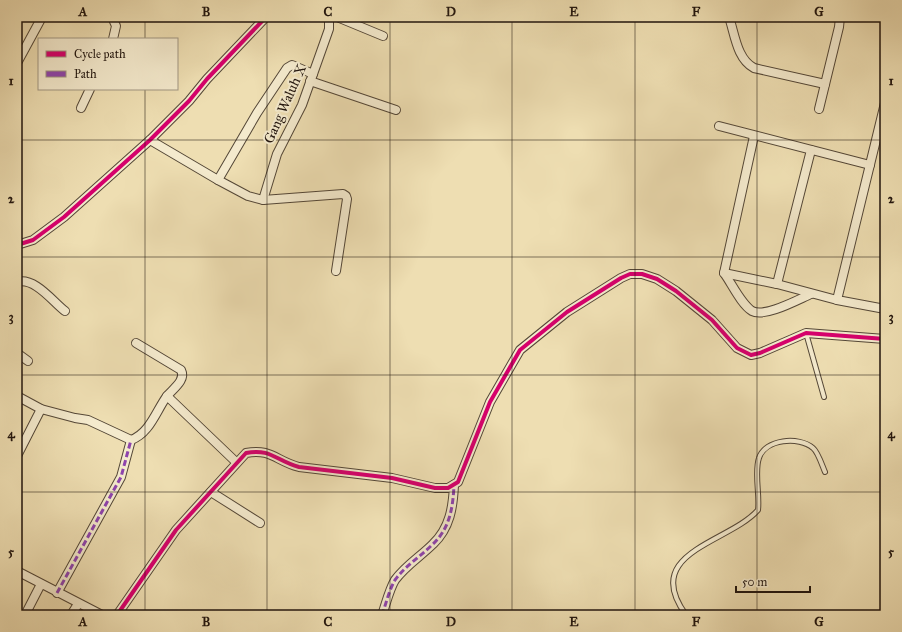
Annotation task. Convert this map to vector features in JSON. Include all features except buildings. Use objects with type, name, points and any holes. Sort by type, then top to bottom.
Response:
[{"type":"street","points":[[17,63],[42,17]]},
{"type":"street","points":[[112,17],[116,26],[113,38]]},
{"type":"street","points":[[17,245],[33,240],[64,217],[150,140],[189,101],[266,17]]},
{"type":"street","name":"Gang Waluh X","points":[[263,200],[277,154],[302,105],[312,78],[329,29],[329,17]]},
{"type":"street","points":[[337,17],[383,36]]},
{"type":"street","points":[[729,17],[742,59],[749,66],[824,84]]},
{"type":"street","points":[[819,109],[839,27],[840,17]]},
{"type":"street","points":[[218,180],[257,113],[287,68],[292,65],[312,78],[396,110]]},
{"type":"street","points":[[81,108],[90,90]]},
{"type":"street","points":[[837,300],[885,103]]},
{"type":"street","points":[[719,126],[870,165]]},
{"type":"street","points":[[754,136],[724,273],[743,300],[752,310],[756,312],[765,312],[811,294]]},
{"type":"street","points":[[150,140],[248,196],[263,200],[343,194],[346,196],[347,199],[336,271]]},
{"type":"street","points":[[777,284],[811,150]]},
{"type":"street","points":[[724,273],[777,284],[837,300],[885,309]]},
{"type":"street","points":[[117,615],[176,530],[236,462],[246,453],[257,451],[268,452],[284,463],[298,467],[392,478],[435,488],[444,489],[454,485],[458,482],[490,402],[520,350],[567,312],[621,278],[630,274],[642,274],[657,279],[676,291],[712,320],[737,348],[744,353],[751,355],[760,353],[806,333],[885,339]]},
{"type":"street","points":[[17,282],[30,283],[65,312]]},
{"type":"street","points":[[58,593],[121,477],[131,440],[139,436],[147,429],[167,396],[183,379],[181,370],[136,343]]},
{"type":"street","points":[[17,353],[28,361]]},
{"type":"street","points":[[17,396],[41,409],[74,418],[88,420],[131,440]]},
{"type":"street","points":[[167,396],[236,462]]},
{"type":"street","points":[[17,456],[41,409]]},
{"type":"street","points":[[382,615],[394,581],[409,563],[433,544],[443,532],[450,518],[454,502],[454,485]]},
{"type":"street","points":[[211,492],[260,523]]},
{"type":"street","points":[[17,571],[78,604],[102,615]]},
{"type":"street","points":[[25,615],[41,584]]},
{"type":"street","points":[[71,615],[78,604]]},
{"type":"lane","points":[[806,333],[824,397]]},
{"type":"lane","points":[[686,615],[676,602],[673,583],[674,573],[681,563],[690,555],[725,532],[752,517],[758,510],[758,459],[764,449],[771,445],[786,441],[800,442],[813,448],[825,472]]},
{"type":"marked path","points":[[57,593],[121,477],[131,440]]},
{"type":"marked path","points":[[382,615],[395,580],[439,538],[447,524],[453,501],[454,485]]},
{"type":"cycle path","points":[[17,245],[33,240],[64,217],[150,140],[189,101],[207,79],[266,17]]},
{"type":"cycle path","points":[[117,615],[176,530],[246,453],[262,452],[299,467],[392,478],[435,488],[448,488],[458,482],[490,402],[520,350],[567,312],[621,278],[630,274],[642,274],[657,279],[676,291],[712,320],[737,348],[751,355],[760,353],[806,333],[885,339]]}]
